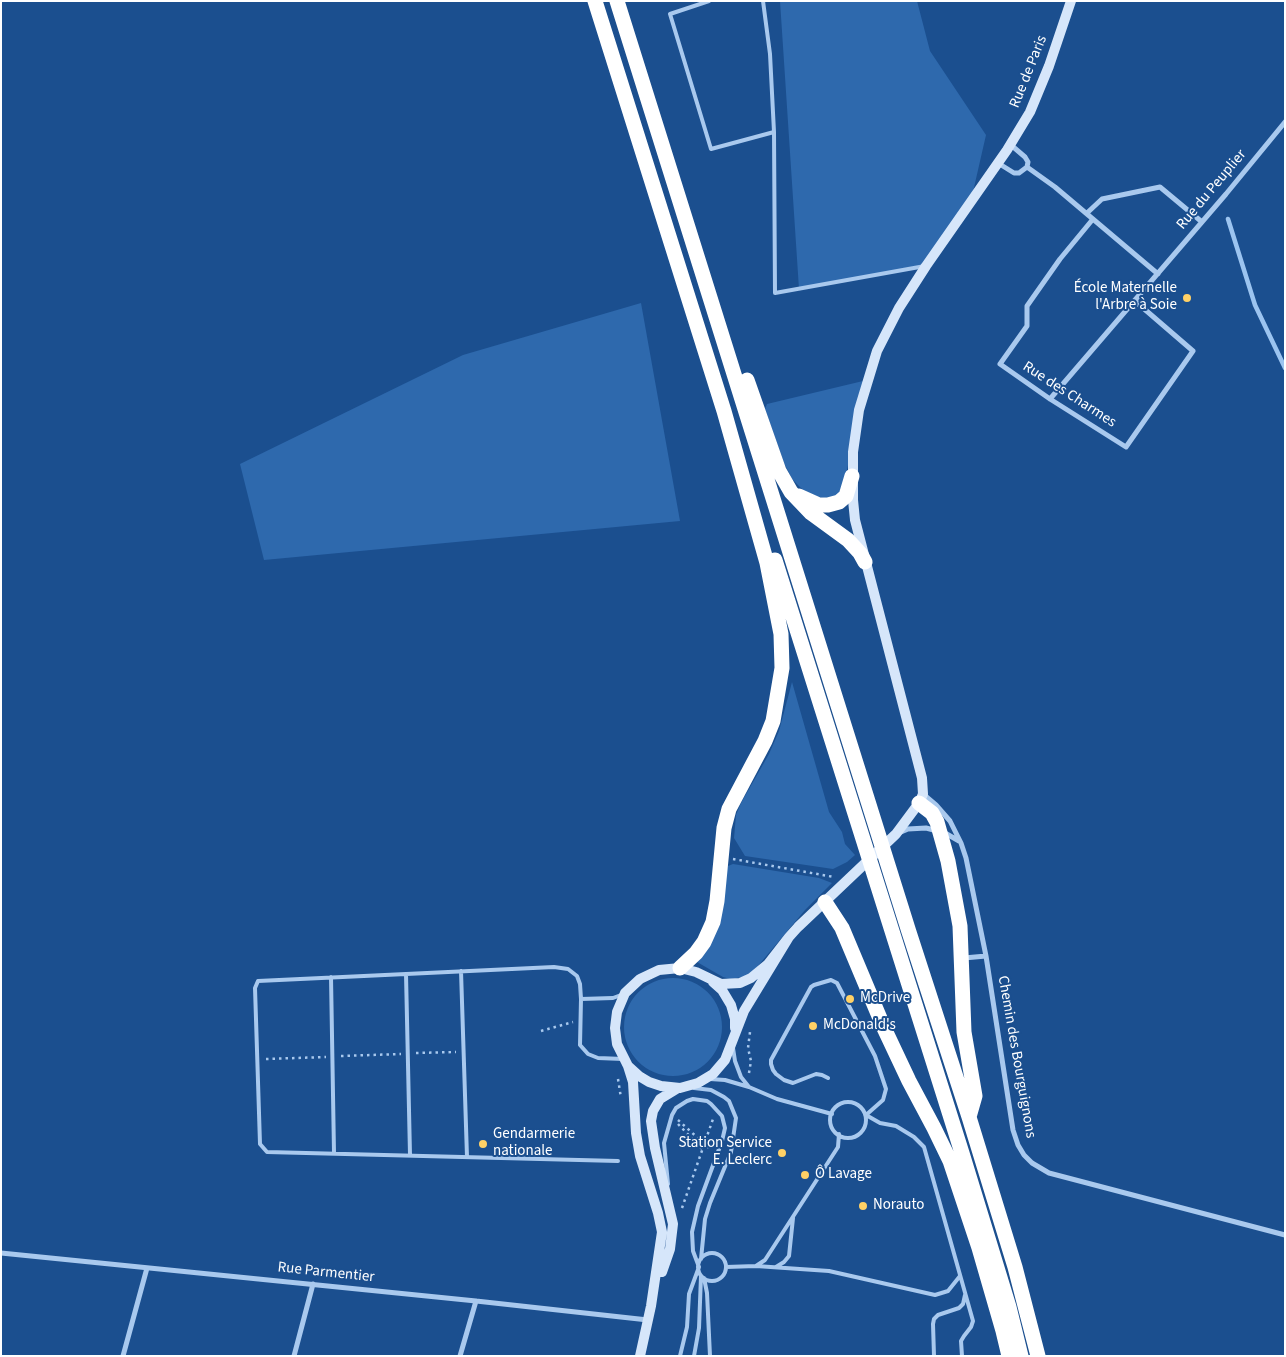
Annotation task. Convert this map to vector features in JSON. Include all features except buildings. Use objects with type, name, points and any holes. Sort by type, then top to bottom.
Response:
[{"type":"highway","points":[[595,1],[724,411],[783,585],[950,1115],[1008,1307],[1020,1356]]},
{"type":"highway","points":[[618,1],[773,457],[787,486],[795,497],[807,509],[855,547],[866,562]]},
{"type":"highway","points":[[618,1],[1015,1267],[1038,1356]]},
{"type":"highway","points":[[680,968],[700,948],[713,922],[718,894],[724,828],[729,810],[765,741],[773,721],[780,685],[782,648],[777,608],[767,563],[724,411]]},
{"type":"highway","points":[[787,486],[807,501],[819,505],[828,505],[840,502],[846,496],[852,476]]},
{"type":"highway","points":[[921,798],[935,818],[940,831],[948,861],[960,926],[964,1032],[975,1096],[968,1117]]},
{"type":"highway","points":[[824,902],[842,928],[892,1046],[950,1161],[976,1240],[1009,1356]]},
{"type":"street","name":"Rue de Paris","points":[[921,798],[922,778],[855,520],[852,476],[853,452],[859,410],[877,350],[899,308],[926,266],[1009,148],[1030,112],[1052,58],[1071,1]]},
{"type":"street","name":"Rue du Peuplier","points":[[1050,399],[1226,194],[1285,122]]},
{"type":"street","points":[[998,163],[1014,173],[1019,173],[1027,167],[1028,162],[1025,157],[1009,148]]},
{"type":"street","points":[[1027,167],[1055,187],[1158,274]]},
{"type":"street","points":[[1087,214],[1102,200],[1160,187],[1202,222]]},
{"type":"street","name":"Rue des Charmes","points":[[1093,219],[1060,259],[1027,306],[1027,326],[1000,364],[1050,399],[1126,446],[1193,351],[1135,301]]},
{"type":"street","points":[[652,1306],[662,1232],[640,1156],[636,1133],[633,1082],[617,1044],[614,1028],[617,1012],[626,993],[640,979],[659,970],[680,968],[729,985],[751,978],[768,964],[789,938],[824,902],[896,834],[921,798]]},
{"type":"street","name":"Chemin des Bourguignons","points":[[921,798],[936,804],[950,822],[961,843],[986,956],[1013,1130],[1024,1156],[1049,1173],[1285,1235]]},
{"type":"street","points":[[896,834],[918,827],[940,831],[953,836],[961,843]]},
{"type":"street","points":[[640,1356],[648,1320],[670,1249],[673,1224],[655,1148],[651,1121],[653,1111],[660,1099],[680,1088],[705,1079],[713,1074],[725,1060],[744,1011],[789,938]]},
{"type":"street","points":[[962,958],[986,956]]},
{"type":"street","points":[[711,980],[722,990],[731,1005],[735,1018],[734,1040]]},
{"type":"street","points":[[626,1062],[639,1076],[650,1082],[662,1086],[680,1088]]},
{"type":"street","name":"Rue Parmentier","points":[[1,1253],[648,1320]]},
{"type":"street","points":[[123,1356],[147,1268]]},
{"type":"street","points":[[294,1356],[313,1284]]},
{"type":"street","points":[[460,1356],[476,1301]]},
{"type":"lane","points":[[709,1],[670,14],[710,149],[774,132]]},
{"type":"lane","points":[[763,1],[770,54],[774,132],[775,293],[926,266]]},
{"type":"lane","points":[[618,1161],[267,1152],[260,1144],[255,988],[258,981],[554,967],[568,968],[577,976],[580,984],[580,1045],[583,1050],[598,1058],[626,1062]]},
{"type":"lane","points":[[461,972],[467,1157]]},
{"type":"lane","points":[[406,974],[410,1155]]},
{"type":"lane","points":[[331,977],[334,1154]]},
{"type":"lane","points":[[828,1078],[822,1074],[816,1074],[793,1083],[784,1080],[772,1070],[771,1060],[811,987],[831,980],[837,983],[875,1056],[886,1089],[883,1100],[866,1115],[865,1127],[858,1134],[848,1137],[838,1134],[832,1126],[832,1114],[837,1106],[848,1102],[859,1105],[866,1115],[880,1123],[896,1126],[914,1137],[924,1147],[973,1321],[961,1341],[962,1356]]},
{"type":"lane","points":[[581,998],[612,998],[626,993]]},
{"type":"lane","points":[[734,1040],[735,1061],[741,1077],[749,1087]]},
{"type":"lane","points":[[705,1079],[725,1080],[832,1114]]},
{"type":"lane","points":[[680,1088],[702,1088],[718,1093],[729,1101],[736,1118],[731,1152],[710,1203],[706,1219],[701,1259],[690,1294],[687,1327],[680,1356]]},
{"type":"lane","points":[[673,1224],[664,1143],[668,1126],[676,1108],[687,1101],[700,1099],[712,1104],[719,1111],[724,1128],[722,1141],[698,1206],[692,1232],[693,1251],[707,1293],[710,1356]]},
{"type":"lane","points":[[756,1266],[772,1252],[838,1147],[838,1134]]},
{"type":"lane","points":[[774,1268],[789,1256],[793,1218]]},
{"type":"lane","points":[[701,1259],[708,1254],[716,1254],[723,1259],[726,1267],[720,1278],[712,1281],[703,1277]]},
{"type":"lane","points":[[726,1267],[756,1266],[829,1271],[934,1295],[948,1291],[960,1276]]},
{"type":"lane","points":[[694,1356],[699,1328],[703,1277]]},
{"type":"lane","points":[[934,1356],[932,1324],[934,1319],[938,1315],[959,1308],[963,1304],[966,1293]]},
{"type":"path","points":[[721,857],[848,880]]},
{"type":"path","points":[[541,1031],[580,1021]]},
{"type":"path","points":[[257,1059],[464,1051]]},
{"type":"shaded area","points":[[780,1],[917,1],[930,51],[986,135],[970,205],[926,266],[799,289]]},
{"type":"shaded area","points":[[641,303],[680,521],[264,560],[240,464],[463,355]]},
{"type":"shaded area","points":[[863,381],[844,484],[837,496],[829,498],[816,497],[804,491],[792,479],[784,463],[765,409],[767,404]]},
{"type":"shaded area","points":[[792,682],[829,812],[842,832],[845,844],[855,855],[847,862],[833,869],[745,856],[734,838],[736,815],[769,754],[779,731]]},
{"type":"shaded area","points":[[733,864],[819,878],[832,883],[805,910],[752,973],[730,979],[697,962],[728,866]]},
{"type":"shaded area","points":[[673,978],[683,979],[700,986],[714,1000],[721,1017],[721,1037],[714,1054],[700,1068],[683,1075],[673,1076],[663,1075],[646,1068],[632,1054],[625,1037],[624,1027],[625,1017],[632,1000],[646,986],[663,979]]},
{"type":"waterway","points":[[1228,219],[1255,305],[1285,368]]},
{"type":"place","name":"École Maternelle l'Arbre à Soie","points":[[1187,298]]},
{"type":"place","name":"McDrive","points":[[850,999]]},
{"type":"place","name":"McDonald's","points":[[813,1026]]},
{"type":"place","name":"Gendarmerie nationale","points":[[483,1144]]},
{"type":"place","name":"Station Service E. Leclerc","points":[[782,1153]]},
{"type":"place","name":"Ô Lavage","points":[[805,1175]]},
{"type":"place","name":"Norauto","points":[[863,1206]]}]
